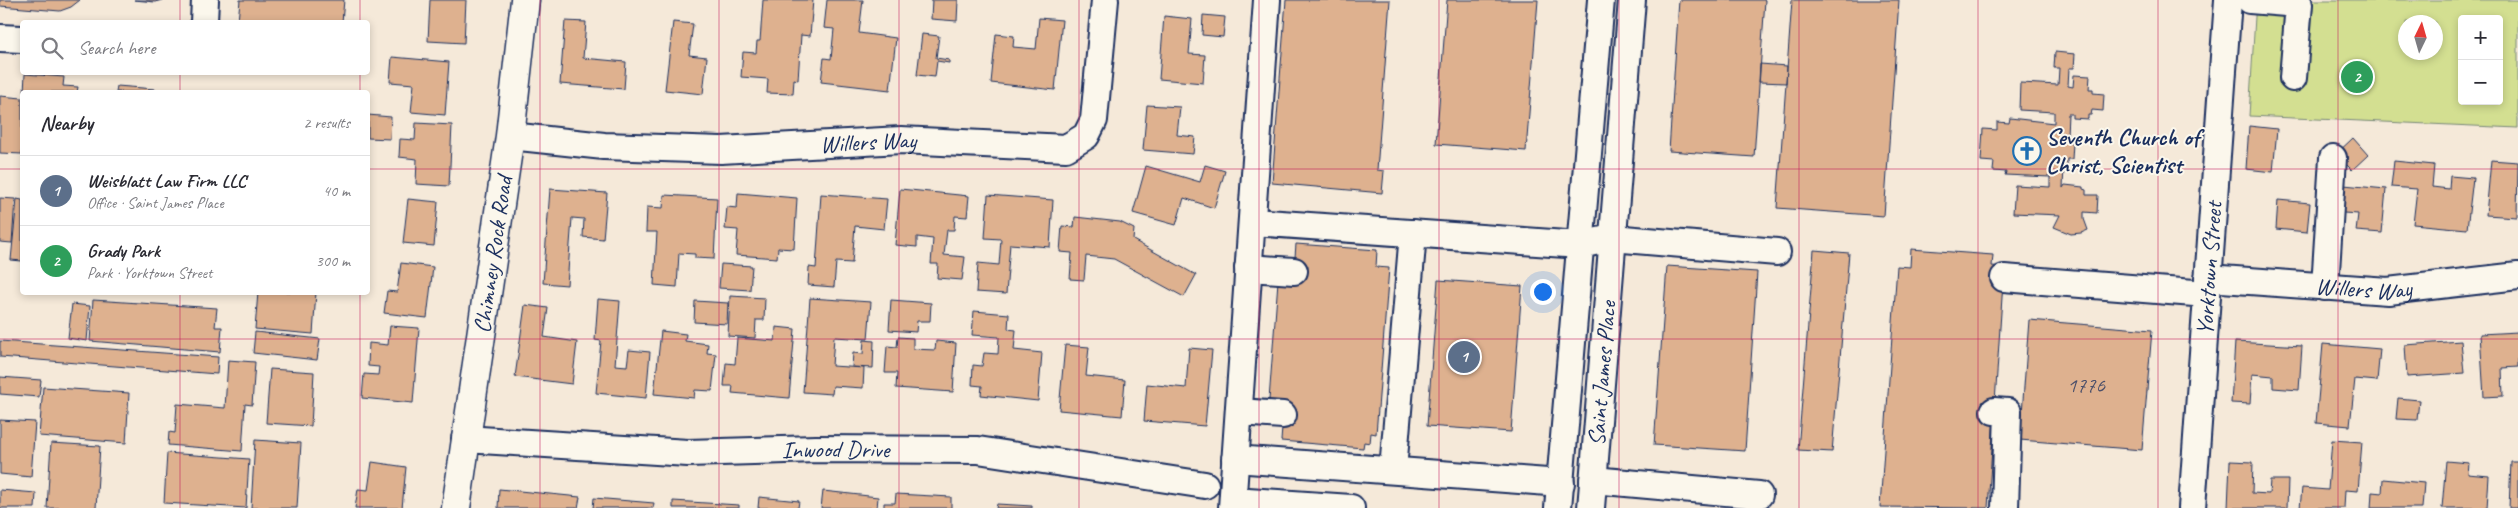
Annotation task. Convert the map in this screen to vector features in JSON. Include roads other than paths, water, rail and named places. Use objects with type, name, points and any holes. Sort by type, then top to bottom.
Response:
[{"type":"main road","name":"Chimney Rock Road","points":[[456,508],[510,136],[525,0]]},
{"type":"street","points":[[204,20],[205,0]]},
{"type":"street","name":"Willers Way","points":[[510,136],[604,146],[721,150],[901,140],[1066,148],[1086,136],[1094,120],[1104,0]]},
{"type":"street","points":[[1267,0],[1265,161],[1252,222],[1232,504],[1351,508]]},
{"type":"street","name":"Saint James Place","points":[[1560,495],[1601,0]]},
{"type":"street","name":"Saint James Place","points":[[1591,508],[1632,0]]},
{"type":"street","name":"Yorktown Street","points":[[2192,508],[2228,0]]},
{"type":"street","points":[[2250,0],[2299,4],[2293,78]]},
{"type":"street","points":[[0,38],[20,39]]},
{"type":"street","points":[[2325,287],[2333,158]]},
{"type":"street","points":[[1252,222],[1580,245],[1612,238],[1777,252]]},
{"type":"street","points":[[1393,470],[1413,233]]},
{"type":"street","points":[[1248,268],[1294,271]]},
{"type":"street","name":"Willers Way","points":[[2004,278],[2208,286],[2325,287],[2388,291],[2518,276]]},
{"type":"street","points":[[1994,411],[2008,412],[2005,508]]},
{"type":"street","points":[[1239,412],[1282,415]]},
{"type":"street","name":"Inwood Drive","points":[[465,439],[688,452],[816,449],[978,450],[1205,485]]},
{"type":"street","points":[[1235,459],[1393,470],[1560,495]]},
{"type":"street","points":[[1593,480],[1760,495]]},
{"type":"place","name":"Grady Park","points":[[2357,77]]},
{"type":"place","name":"Seventh Church of Christ, Scientist","points":[[2027,151]]},
{"type":"place","name":"Weisblatt Law Firm LLC","points":[[1464,357]]}]
